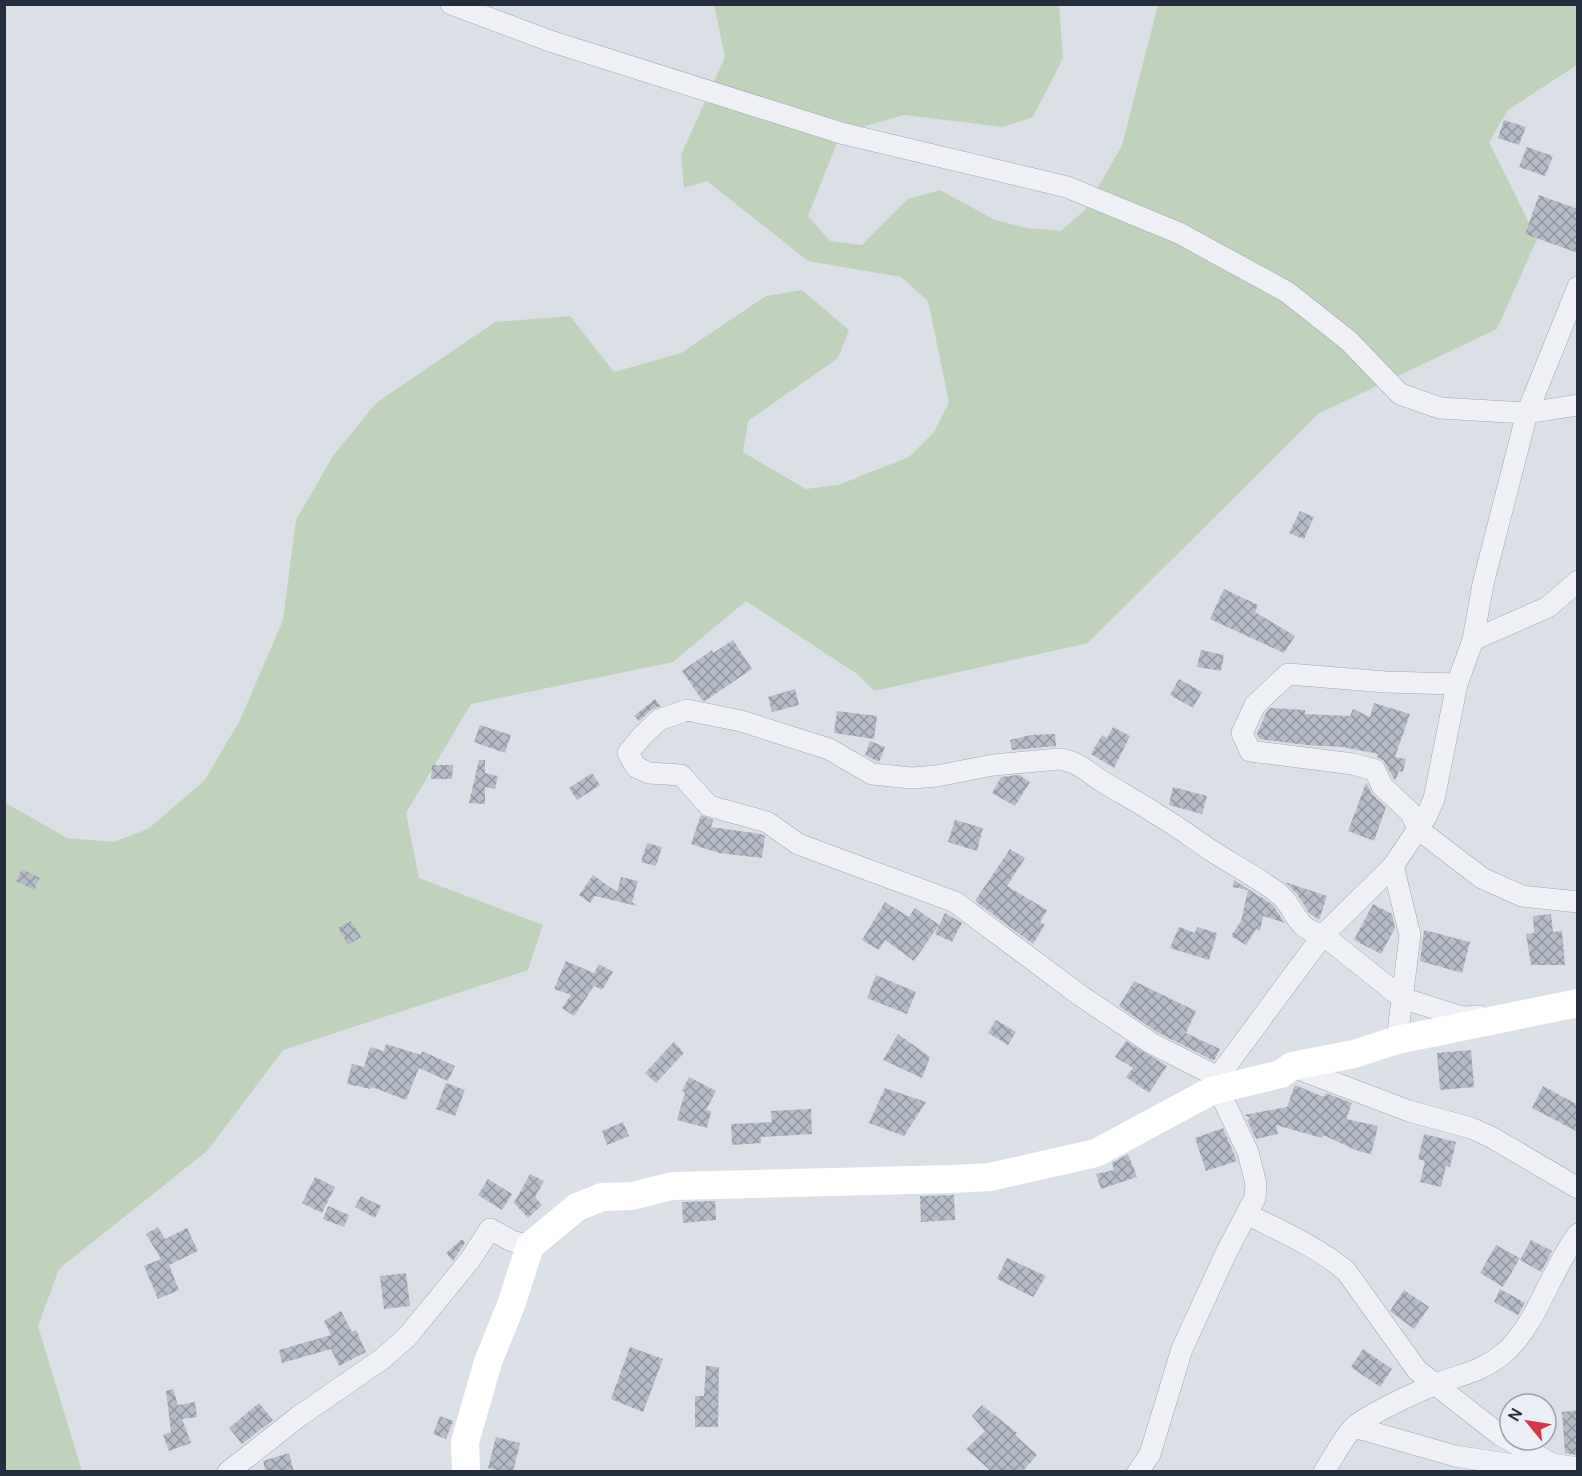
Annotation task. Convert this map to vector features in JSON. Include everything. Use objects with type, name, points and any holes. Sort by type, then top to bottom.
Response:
[{"type":"main road","points":[[466,1472],[465,1442],[488,1362],[511,1305],[530,1246],[577,1207],[602,1197],[632,1196],[672,1186],[952,1179],[990,1177],[1036,1168],[1096,1153],[1216,1086],[1281,1074],[1292,1066],[1354,1054],[1397,1040],[1578,1003]]},
{"type":"street","points":[[451,4],[550,41],[841,133],[1066,187],[1179,233],[1287,292],[1349,341],[1400,394],[1440,408],[1527,413],[1578,405]]},
{"type":"street","points":[[1216,1086],[1323,935],[1393,866],[1419,830],[1434,799],[1457,684],[1473,640],[1483,584],[1527,413],[1578,287]]},
{"type":"street","points":[[1473,640],[1548,607],[1578,581]]},
{"type":"street","points":[[1457,684],[1386,682],[1288,674],[1255,705],[1242,733],[1250,750],[1353,764],[1375,770],[1382,786],[1410,812],[1419,830],[1482,878],[1522,896],[1578,902]]},
{"type":"street","points":[[1138,1472],[1150,1454],[1182,1349],[1227,1251],[1255,1198],[1256,1184],[1248,1152],[1216,1086],[1081,996],[955,902],[798,844],[767,822],[709,806],[681,775],[649,773],[636,767],[628,753],[642,736],[659,720],[687,710],[741,721],[829,749],[872,774],[937,776],[993,765],[1069,760],[1083,766],[1100,780],[1158,814],[1276,891],[1285,899],[1298,921],[1310,932],[1323,935],[1402,998],[1462,1017],[1519,1015]]},
{"type":"street","points":[[1393,866],[1410,935],[1397,1040]]},
{"type":"street","points":[[1354,1054],[1357,1091]]},
{"type":"street","points":[[1292,1066],[1409,1112],[1481,1132],[1578,1188]]},
{"type":"street","points":[[1247,1214],[1299,1240],[1339,1265],[1346,1271],[1408,1360],[1434,1385],[1500,1435],[1552,1464]]},
{"type":"street","points":[[228,1472],[297,1417],[382,1359],[407,1337],[470,1260],[490,1228],[512,1241],[530,1246]]},
{"type":"street","points":[[1324,1472],[1354,1427],[1434,1385],[1480,1369],[1504,1353],[1525,1330],[1546,1286],[1578,1234]]},
{"type":"street","points":[[1354,1427],[1455,1456],[1514,1465],[1552,1464],[1578,1468]]},
{"type":"green space","points":[[714,5],[1059,5],[1063,58],[1033,117],[1003,127],[904,115],[841,133],[808,216],[830,241],[862,245],[908,199],[940,190],[995,220],[1027,228],[1061,231],[1086,209],[1122,145],[1158,5],[1577,5],[1577,65],[1508,110],[1489,142],[1537,239],[1497,329],[1318,414],[1088,643],[874,691],[857,674],[746,601],[673,662],[471,704],[406,813],[419,878],[543,925],[528,970],[283,1050],[207,1151],[59,1269],[38,1326],[82,1471],[5,1471],[4,802],[67,838],[114,842],[148,829],[205,780],[240,720],[283,620],[296,520],[333,456],[376,403],[495,322],[570,316],[614,372],[681,353],[766,296],[802,290],[849,330],[838,358],[748,421],[743,452],[806,489],[838,485],[909,457],[934,432],[949,402],[928,301],[901,277],[808,261],[707,181],[684,188],[681,155],[725,57]]},
{"type":"building","points":[[1504,120],[1526,127],[1519,145],[1498,138]]},
{"type":"building","points":[[1527,147],[1553,156],[1545,176],[1519,167]]},
{"type":"building","points":[[1539,195],[1578,209],[1578,253],[1525,234]]},
{"type":"building","points":[[1300,511],[1314,517],[1304,539],[1289,533]]},
{"type":"building","points":[[1224,589],[1258,605],[1255,612],[1295,636],[1284,653],[1210,619]]},
{"type":"building","points":[[733,640],[752,669],[705,701],[702,700],[682,671],[712,650],[713,653]]},
{"type":"building","points":[[1201,650],[1224,655],[1221,671],[1197,667]]},
{"type":"building","points":[[1179,679],[1202,692],[1193,708],[1170,695]]},
{"type":"building","points":[[795,689],[799,705],[772,712],[768,697]]},
{"type":"building","points":[[655,699],[661,706],[651,710],[639,721],[634,716]]},
{"type":"building","points":[[1374,703],[1410,714],[1395,757],[1406,759],[1403,772],[1399,771],[1395,781],[1384,761],[1377,757],[1378,754],[1343,747],[1259,739],[1257,734],[1270,708],[1305,710],[1305,714],[1350,716],[1353,709],[1370,717]]},
{"type":"building","points":[[837,711],[877,716],[874,739],[834,733]]},
{"type":"building","points":[[480,725],[511,735],[505,753],[474,742]]},
{"type":"building","points":[[1113,727],[1130,736],[1114,768],[1091,754],[1102,735],[1107,738]]},
{"type":"building","points":[[1055,734],[1056,746],[1012,750],[1010,740],[1031,735]]},
{"type":"building","points":[[870,741],[885,747],[879,762],[865,755]]},
{"type":"building","points":[[479,760],[485,760],[485,773],[498,776],[495,789],[485,787],[485,804],[469,803]]},
{"type":"building","points":[[432,765],[453,765],[452,779],[431,779]]},
{"type":"building","points":[[592,773],[600,785],[577,800],[569,788]]},
{"type":"building","points":[[1019,775],[1030,782],[1015,806],[992,793],[1001,777]]},
{"type":"building","points":[[1366,783],[1373,795],[1386,807],[1374,841],[1348,831]]},
{"type":"building","points":[[1173,787],[1207,796],[1202,814],[1169,805]]},
{"type":"building","points":[[701,815],[713,820],[711,827],[765,836],[762,858],[719,853],[691,844]]},
{"type":"building","points":[[955,820],[983,828],[977,851],[948,842]]},
{"type":"building","points":[[647,843],[662,847],[656,866],[641,862]]},
{"type":"building","points":[[1010,849],[1025,858],[1007,886],[1047,910],[1040,922],[1045,925],[1033,944],[975,901]]},
{"type":"building","points":[[22,869],[40,878],[34,890],[16,881]]},
{"type":"building","points":[[593,875],[617,892],[621,877],[638,881],[632,902],[637,906],[595,896],[590,903],[579,895]]},
{"type":"building","points":[[1234,880],[1273,905],[1285,923],[1263,916],[1260,931],[1256,929],[1246,945],[1231,936],[1241,921],[1248,890],[1233,887]]},
{"type":"building","points":[[1285,882],[1327,896],[1319,920],[1309,913],[1297,894]]},
{"type":"building","points":[[885,902],[909,917],[915,908],[939,925],[914,961],[885,940],[879,950],[862,940]]},
{"type":"building","points":[[1373,904],[1392,914],[1395,928],[1381,954],[1354,940]]},
{"type":"building","points":[[945,913],[962,923],[952,942],[935,934]]},
{"type":"building","points":[[1551,914],[1553,932],[1562,931],[1565,965],[1531,965],[1526,934],[1534,933],[1533,916]]},
{"type":"building","points":[[351,921],[361,937],[348,945],[338,928]]},
{"type":"building","points":[[1179,927],[1195,933],[1197,927],[1217,933],[1209,960],[1170,948]]},
{"type":"building","points":[[1424,930],[1470,942],[1462,973],[1420,961]]},
{"type":"building","points":[[566,961],[594,973],[599,964],[613,972],[602,990],[594,986],[574,1016],[562,1008],[571,995],[554,989]]},
{"type":"building","points":[[876,975],[916,992],[907,1014],[867,998]]},
{"type":"building","points":[[1134,981],[1196,1011],[1186,1033],[1220,1049],[1214,1061],[1157,1032],[1119,1006]]},
{"type":"building","points":[[996,1020],[1016,1032],[1008,1045],[988,1033]]},
{"type":"building","points":[[898,1034],[930,1057],[922,1078],[883,1060]]},
{"type":"building","points":[[1126,1041],[1167,1066],[1149,1093],[1126,1077],[1133,1068],[1115,1057]]},
{"type":"building","points":[[674,1042],[684,1053],[656,1083],[645,1073]]},
{"type":"building","points":[[386,1044],[421,1055],[422,1051],[455,1066],[448,1081],[419,1068],[406,1100],[372,1087],[371,1089],[347,1084],[352,1064],[364,1067],[370,1047],[384,1051]]},
{"type":"building","points":[[1471,1050],[1474,1087],[1440,1090],[1437,1053]]},
{"type":"building","points":[[689,1077],[716,1091],[706,1110],[711,1111],[707,1128],[677,1120],[685,1092],[682,1091]]},
{"type":"building","points":[[446,1083],[465,1090],[455,1116],[436,1109]]},
{"type":"building","points":[[1295,1085],[1324,1097],[1326,1093],[1352,1103],[1346,1119],[1378,1126],[1371,1154],[1358,1151],[1323,1135],[1322,1138],[1276,1125],[1278,1134],[1256,1139],[1247,1120],[1250,1119],[1249,1117],[1244,1115],[1287,1107]]},
{"type":"building","points":[[1543,1086],[1578,1105],[1578,1132],[1532,1108]]},
{"type":"building","points":[[885,1088],[926,1102],[904,1136],[869,1123]]},
{"type":"building","points":[[811,1109],[812,1134],[761,1137],[761,1143],[732,1145],[731,1124],[772,1122],[771,1111]]},
{"type":"building","points":[[623,1122],[629,1136],[607,1145],[602,1131]]},
{"type":"building","points":[[1223,1128],[1237,1161],[1206,1171],[1195,1138]]},
{"type":"building","points":[[1424,1134],[1456,1142],[1450,1167],[1446,1166],[1441,1187],[1420,1182],[1425,1161],[1418,1159]]},
{"type":"building","points":[[1128,1154],[1137,1177],[1101,1189],[1096,1174],[1114,1170],[1112,1163]]},
{"type":"building","points":[[530,1174],[544,1181],[535,1197],[542,1205],[528,1218],[514,1203]]},
{"type":"building","points":[[315,1177],[335,1187],[322,1213],[302,1203]]},
{"type":"building","points":[[488,1179],[512,1194],[502,1210],[478,1195]]},
{"type":"building","points":[[954,1195],[955,1220],[921,1222],[920,1196]]},
{"type":"building","points":[[361,1196],[381,1206],[375,1218],[355,1207]]},
{"type":"building","points":[[715,1201],[716,1220],[683,1223],[682,1202]]},
{"type":"building","points":[[328,1206],[349,1215],[344,1227],[323,1219]]},
{"type":"building","points":[[158,1227],[165,1239],[187,1228],[198,1251],[169,1265],[179,1290],[158,1299],[144,1266],[161,1259],[146,1234]]},
{"type":"building","points":[[462,1239],[465,1243],[453,1261],[446,1253]]},
{"type":"building","points":[[1531,1240],[1552,1251],[1541,1272],[1520,1260]]},
{"type":"building","points":[[1496,1245],[1520,1258],[1503,1287],[1480,1273]]},
{"type":"building","points":[[1007,1258],[1046,1276],[1033,1297],[997,1279]]},
{"type":"building","points":[[406,1273],[410,1306],[384,1309],[380,1276]]},
{"type":"building","points":[[1500,1289],[1525,1303],[1518,1315],[1494,1302]]},
{"type":"building","points":[[1404,1290],[1429,1307],[1414,1329],[1390,1311]]},
{"type":"building","points":[[341,1311],[352,1332],[356,1330],[366,1352],[339,1366],[331,1349],[282,1363],[279,1350],[331,1335],[324,1321]]},
{"type":"building","points":[[630,1347],[663,1359],[643,1412],[611,1399]]},
{"type":"building","points":[[1363,1349],[1392,1369],[1380,1387],[1351,1367]]},
{"type":"building","points":[[706,1366],[719,1367],[718,1427],[695,1427],[695,1396],[704,1396]]},
{"type":"building","points":[[173,1389],[178,1405],[195,1402],[197,1417],[182,1419],[191,1443],[169,1451],[163,1435],[171,1432],[166,1391]]},
{"type":"building","points":[[259,1403],[273,1420],[242,1444],[229,1428]]},
{"type":"building","points":[[982,1405],[1017,1433],[1015,1435],[1037,1455],[1022,1472],[992,1472],[966,1449],[985,1431],[972,1416]]},
{"type":"building","points":[[1578,1410],[1578,1455],[1565,1453],[1562,1412]]},
{"type":"building","points":[[440,1416],[453,1421],[446,1439],[433,1434]]},
{"type":"building","points":[[496,1437],[520,1443],[513,1472],[501,1472],[488,1468]]},
{"type":"building","points":[[289,1453],[294,1472],[266,1472],[263,1461]]}]
